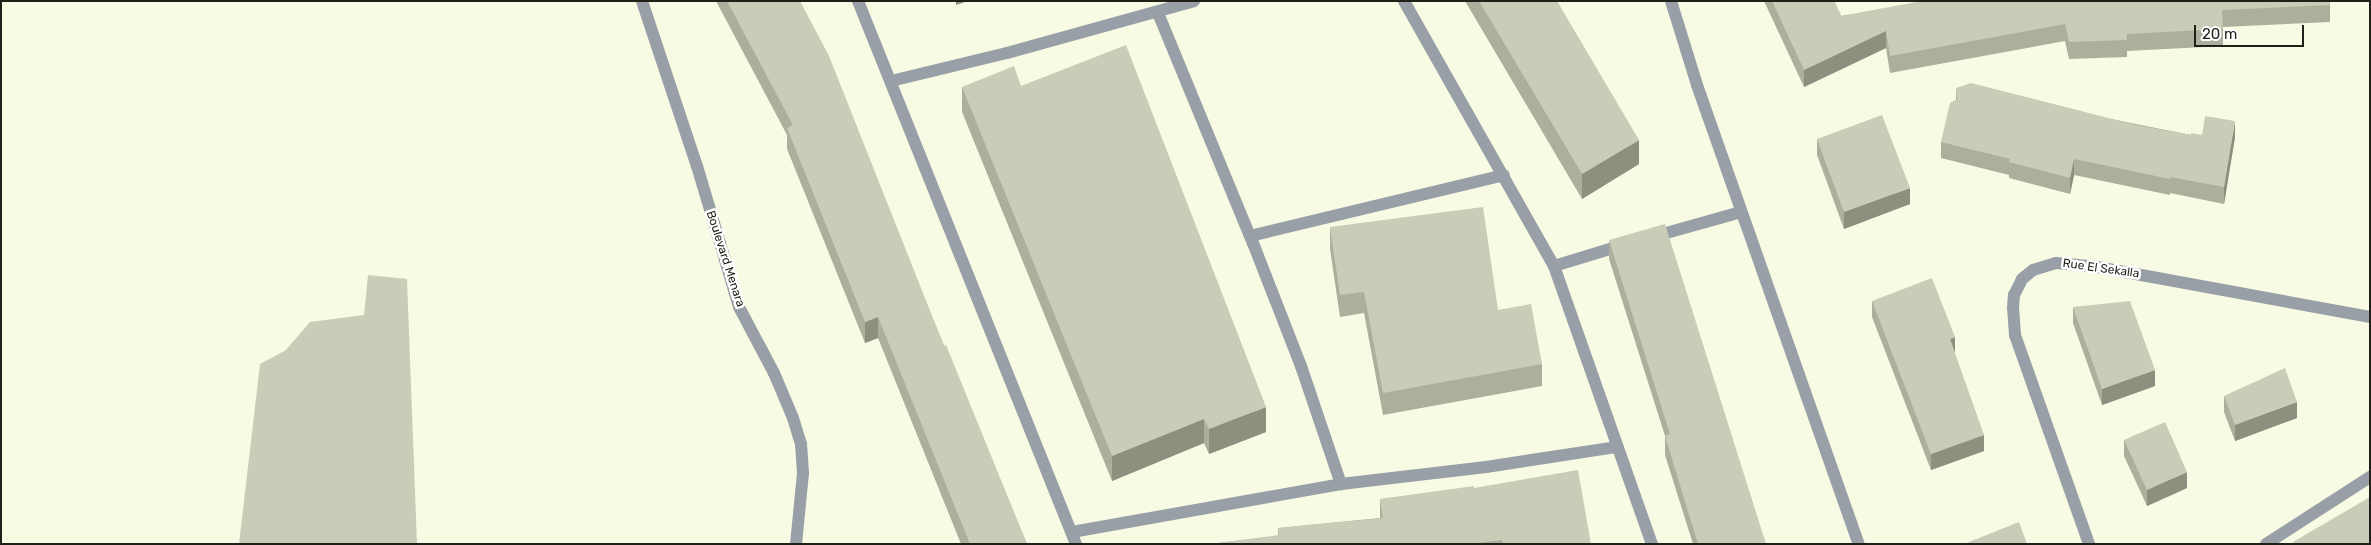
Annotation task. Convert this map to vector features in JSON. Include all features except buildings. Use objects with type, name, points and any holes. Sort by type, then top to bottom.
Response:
[{"type":"street","name":"Boulevard Menara","points":[[642,1],[696,166],[739,307],[774,373],[793,418],[801,444],[803,473],[796,544]]},
{"type":"street","points":[[858,1],[1074,538],[1342,484],[1486,467],[1617,446]]},
{"type":"street","points":[[891,81],[1008,54],[1158,13],[1194,1]]},
{"type":"street","points":[[1404,1],[1554,266],[1652,544]]},
{"type":"street","points":[[1671,1],[1741,212],[1859,544]]},
{"type":"street","points":[[1158,13],[1250,236],[1301,366],[1342,484]]},
{"type":"street","points":[[1250,236],[1504,175]]},
{"type":"street","points":[[1554,266],[1741,212]]},
{"type":"street","name":"Rue El Sekalla","points":[[2089,544],[2015,335],[2014,295],[2022,279],[2033,270],[2056,263],[2092,266],[2370,317]]},
{"type":"street","points":[[2266,544],[2370,477]]}]
